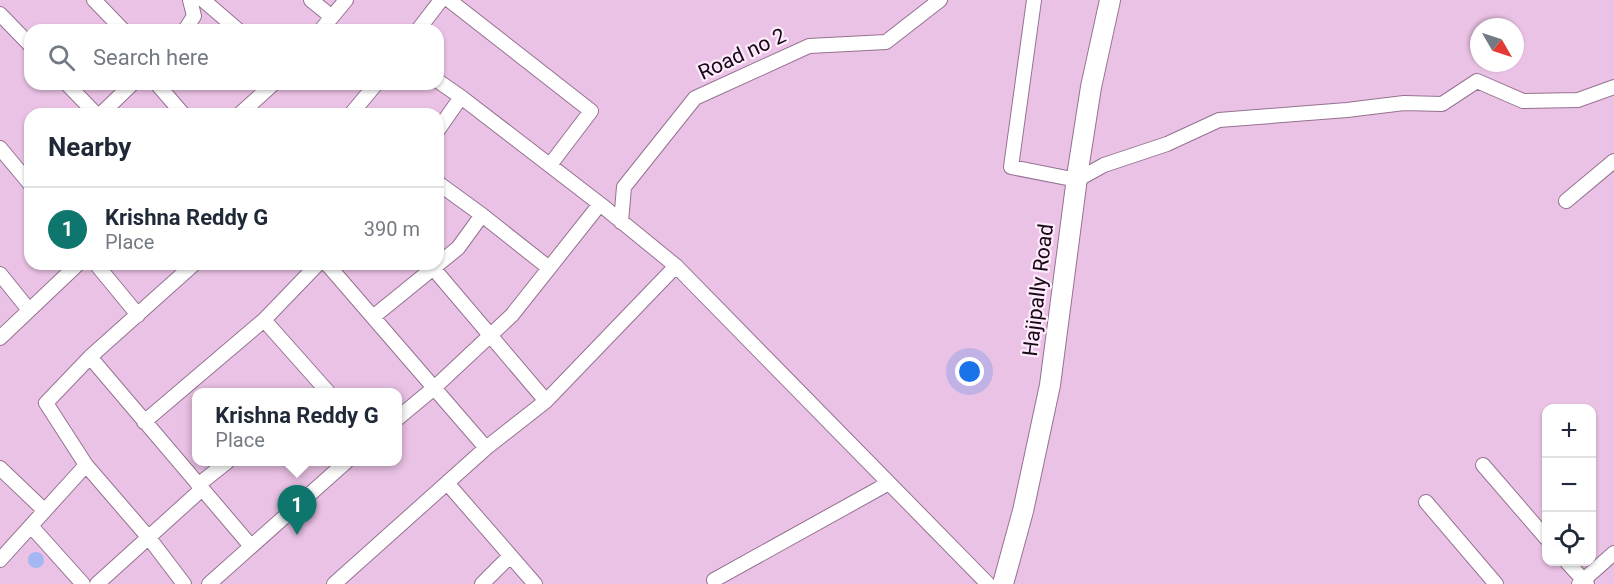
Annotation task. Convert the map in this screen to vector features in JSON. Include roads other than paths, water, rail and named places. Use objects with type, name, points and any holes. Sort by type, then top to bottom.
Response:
[{"type":"street","points":[[94,0],[117,24]]},
{"type":"street","points":[[188,24],[194,16],[190,0]]},
{"type":"street","points":[[203,0],[231,24]]},
{"type":"street","points":[[311,0],[332,17]]},
{"type":"street","points":[[326,24],[346,0]]},
{"type":"street","points":[[423,24],[441,0]]},
{"type":"street","points":[[449,0],[591,111],[549,165]]},
{"type":"street","name":"Road no 2","points":[[621,222],[624,187],[694,98],[809,46],[886,42],[940,0]]},
{"type":"street","points":[[1034,0],[1011,167],[1077,180],[1104,165],[1167,144],[1219,120],[1404,103],[1442,104],[1477,81],[1523,101],[1578,100],[1614,87]]},
{"type":"street","name":"Hajipally Road","points":[[1003,584],[1023,512],[1050,385],[1091,87],[1110,0]]},
{"type":"street","points":[[0,14],[24,39]]},
{"type":"street","points":[[444,85],[600,204],[676,266],[988,584]]},
{"type":"street","points":[[74,90],[93,108]]},
{"type":"street","points":[[106,108],[125,90]]},
{"type":"street","points":[[161,90],[178,108]]},
{"type":"street","points":[[247,108],[266,90]]},
{"type":"street","points":[[356,108],[371,90]]},
{"type":"street","points":[[444,121],[461,97]]},
{"type":"street","points":[[0,148],[24,176]]},
{"type":"street","points":[[1566,201],[1614,161]]},
{"type":"street","points":[[444,187],[482,214],[549,268]]},
{"type":"street","points":[[402,415],[512,315],[600,204]]},
{"type":"street","points":[[444,259],[458,248],[482,214]]},
{"type":"street","points":[[334,584],[486,448],[546,401],[676,266]]},
{"type":"street","points":[[0,338],[72,270]]},
{"type":"street","points":[[101,270],[138,315]]},
{"type":"street","points":[[184,584],[149,538],[86,465],[46,403],[90,357],[188,270]]},
{"type":"street","points":[[144,422],[264,320],[312,270]]},
{"type":"street","points":[[332,270],[486,448]]},
{"type":"street","points":[[374,316],[431,270]]},
{"type":"street","points":[[435,270],[546,401]]},
{"type":"street","points":[[0,274],[29,310]]},
{"type":"street","points":[[264,320],[318,388]]},
{"type":"street","points":[[90,357],[250,545]]},
{"type":"street","points":[[0,560],[86,465]]},
{"type":"street","points":[[1483,465],[1542,533]]},
{"type":"street","points":[[98,584],[223,466]]},
{"type":"street","points":[[209,584],[250,545],[341,466]]},
{"type":"street","points":[[0,468],[44,510]]},
{"type":"street","points":[[713,583],[889,483]]},
{"type":"street","points":[[448,484],[536,584]]},
{"type":"street","points":[[1426,501],[1496,584]]},
{"type":"street","points":[[31,526],[83,584]]},
{"type":"street","points":[[1571,566],[1583,583],[1614,554]]},
{"type":"street","points":[[482,584],[510,556]]},
{"type":"water","points":[[36,552],[42,554],[44,560],[42,566],[36,568],[30,566],[28,560],[30,554]]},
{"type":"place","name":"Krishna Reddy G","points":[[297,535]]}]
